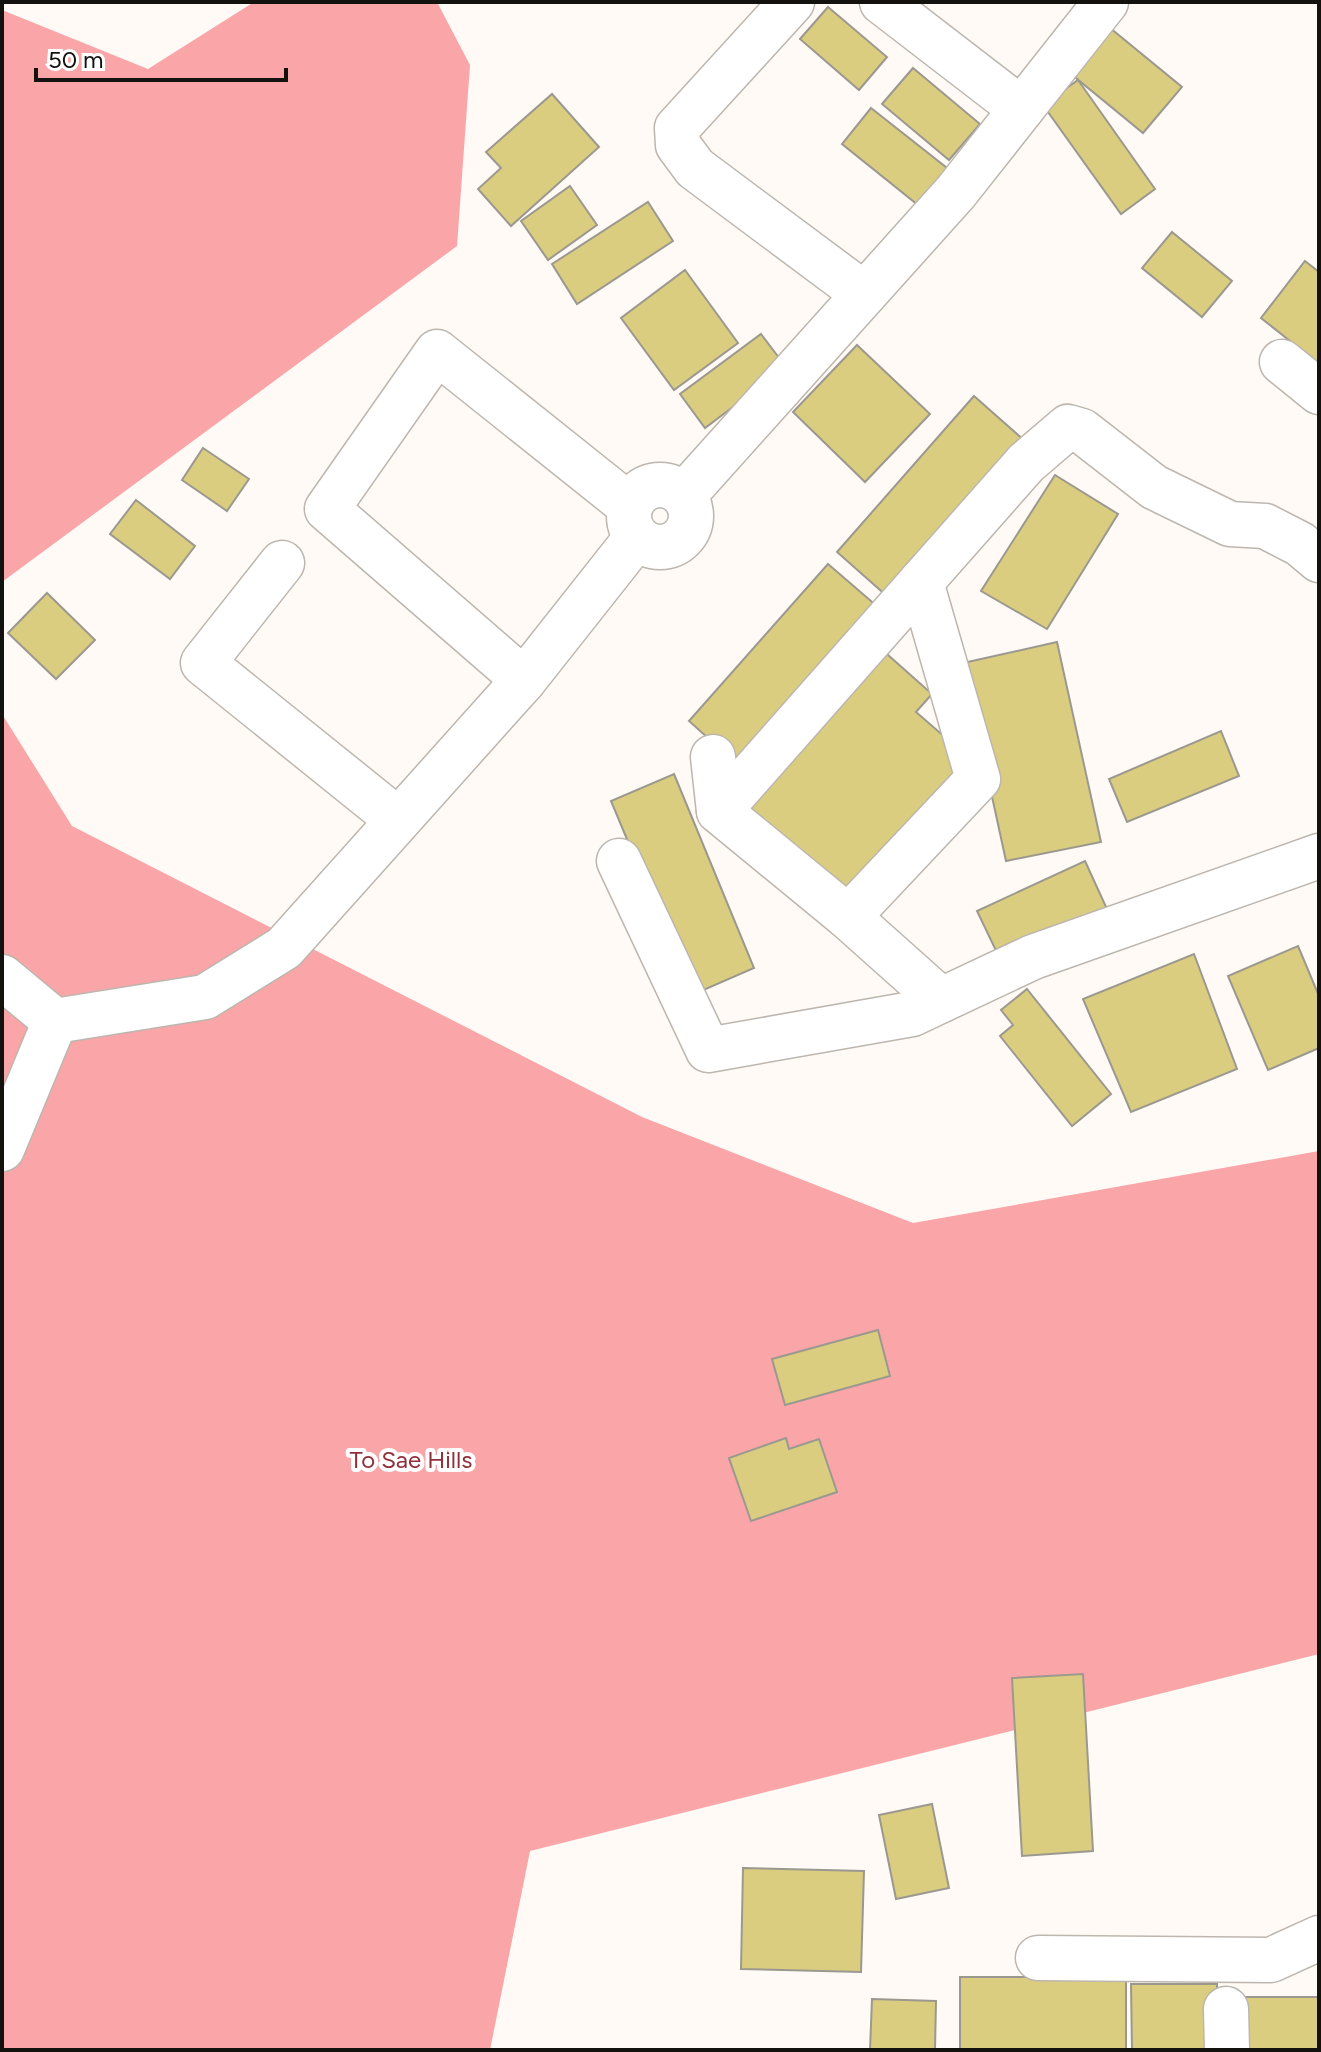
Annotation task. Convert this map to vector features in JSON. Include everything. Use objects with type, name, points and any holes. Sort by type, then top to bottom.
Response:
[{"type":"street","points":[[792,2],[677,128],[678,145],[695,168],[864,294]]},
{"type":"street","points":[[882,2],[1021,109]]},
{"type":"street","points":[[2,977],[55,1021],[205,997],[284,948],[524,680],[634,522],[635,496],[652,485],[663,484],[676,488],[684,495],[956,192],[1106,2]]},
{"type":"street","points":[[524,680],[327,509],[437,352],[634,522]]},
{"type":"street","points":[[1282,362],[1319,392]]},
{"type":"street","points":[[719,811],[1026,463],[1068,427],[1082,431],[1154,487],[1230,524],[1265,526],[1300,544],[1319,560]]},
{"type":"street","points":[[282,563],[203,663],[398,820]]},
{"type":"street","points":[[848,917],[978,779],[921,582]]},
{"type":"street","points":[[713,757],[719,811],[848,917],[941,1000]]},
{"type":"street","points":[[619,861],[708,1050],[912,1014],[1033,957],[1319,856]]},
{"type":"street","points":[[2,1149],[55,1021]]},
{"type":"street","points":[[1038,1958],[1271,1960],[1319,1938]]},
{"type":"green space","points":[[254,2],[437,2],[470,65],[457,246],[2,582],[2,10],[148,69]]},
{"type":"green space","name":"To Sae Hills","points":[[2,714],[72,826],[642,1117],[913,1223],[1319,1151],[1319,1654],[530,1851],[490,2050],[2,2050]]},
{"type":"building","points":[[828,7],[887,57],[859,90],[800,39]]},
{"type":"building","points":[[1104,23],[1182,87],[1143,133],[1065,69]]},
{"type":"building","points":[[913,68],[980,124],[949,160],[882,104]]},
{"type":"building","points":[[1078,80],[1155,189],[1121,214],[1043,105]]},
{"type":"building","points":[[552,94],[599,147],[511,226],[478,189],[501,168],[486,152]]},
{"type":"building","points":[[871,108],[947,168],[918,205],[842,144]]},
{"type":"building","points":[[570,186],[597,225],[548,260],[521,221]]},
{"type":"building","points":[[648,202],[673,241],[577,304],[552,264]]},
{"type":"building","points":[[1172,232],[1232,281],[1202,317],[1142,268]]},
{"type":"building","points":[[1305,261],[1319,272],[1319,364],[1261,318]]},
{"type":"building","points":[[685,270],[738,343],[674,390],[621,318]]},
{"type":"building","points":[[761,334],[786,367],[705,428],[680,394]]},
{"type":"building","points":[[857,345],[930,414],[865,482],[793,412]]},
{"type":"building","points":[[974,396],[1025,441],[888,597],[837,552]]},
{"type":"building","points":[[203,448],[249,479],[227,511],[182,480]]},
{"type":"building","points":[[1055,475],[1118,514],[1047,629],[981,591]]},
{"type":"building","points":[[136,500],[195,546],[170,579],[110,534]]},
{"type":"building","points":[[828,564],[878,607],[738,765],[689,721]]},
{"type":"building","points":[[47,593],[95,640],[56,679],[8,633]]},
{"type":"building","points":[[1057,642],[1101,842],[1006,861],[963,663]]},
{"type":"building","points":[[879,647],[932,694],[916,712],[969,758],[844,902],[737,810]]},
{"type":"building","points":[[1221,731],[1239,776],[1127,822],[1109,779]]},
{"type":"building","points":[[674,774],[754,968],[692,995],[611,801]]},
{"type":"building","points":[[1085,861],[1107,909],[1000,959],[977,911]]},
{"type":"building","points":[[1298,946],[1319,996],[1319,1048],[1268,1070],[1228,976]]},
{"type":"building","points":[[1194,954],[1237,1069],[1131,1112],[1083,999]]},
{"type":"building","points":[[1027,989],[1111,1094],[1072,1126],[1000,1036],[1013,1025],[1001,1010]]},
{"type":"building","points":[[878,1330],[890,1376],[785,1405],[772,1359]]},
{"type":"building","points":[[786,1438],[789,1449],[819,1439],[837,1492],[751,1521],[729,1458]]},
{"type":"building","points":[[1083,1674],[1093,1851],[1022,1856],[1012,1678]]},
{"type":"building","points":[[932,1804],[949,1888],[896,1899],[879,1815]]},
{"type":"building","points":[[743,1868],[864,1871],[861,1972],[741,1969]]},
{"type":"building","points":[[960,1977],[1126,1977],[1126,2050],[960,2050]]},
{"type":"building","points":[[1131,1984],[1217,1984],[1217,2050],[1132,2050]]},
{"type":"building","points":[[1238,1997],[1319,1997],[1319,2050],[1238,2050]]},
{"type":"building","points":[[872,1999],[936,2001],[935,2050],[870,2050]]}]
